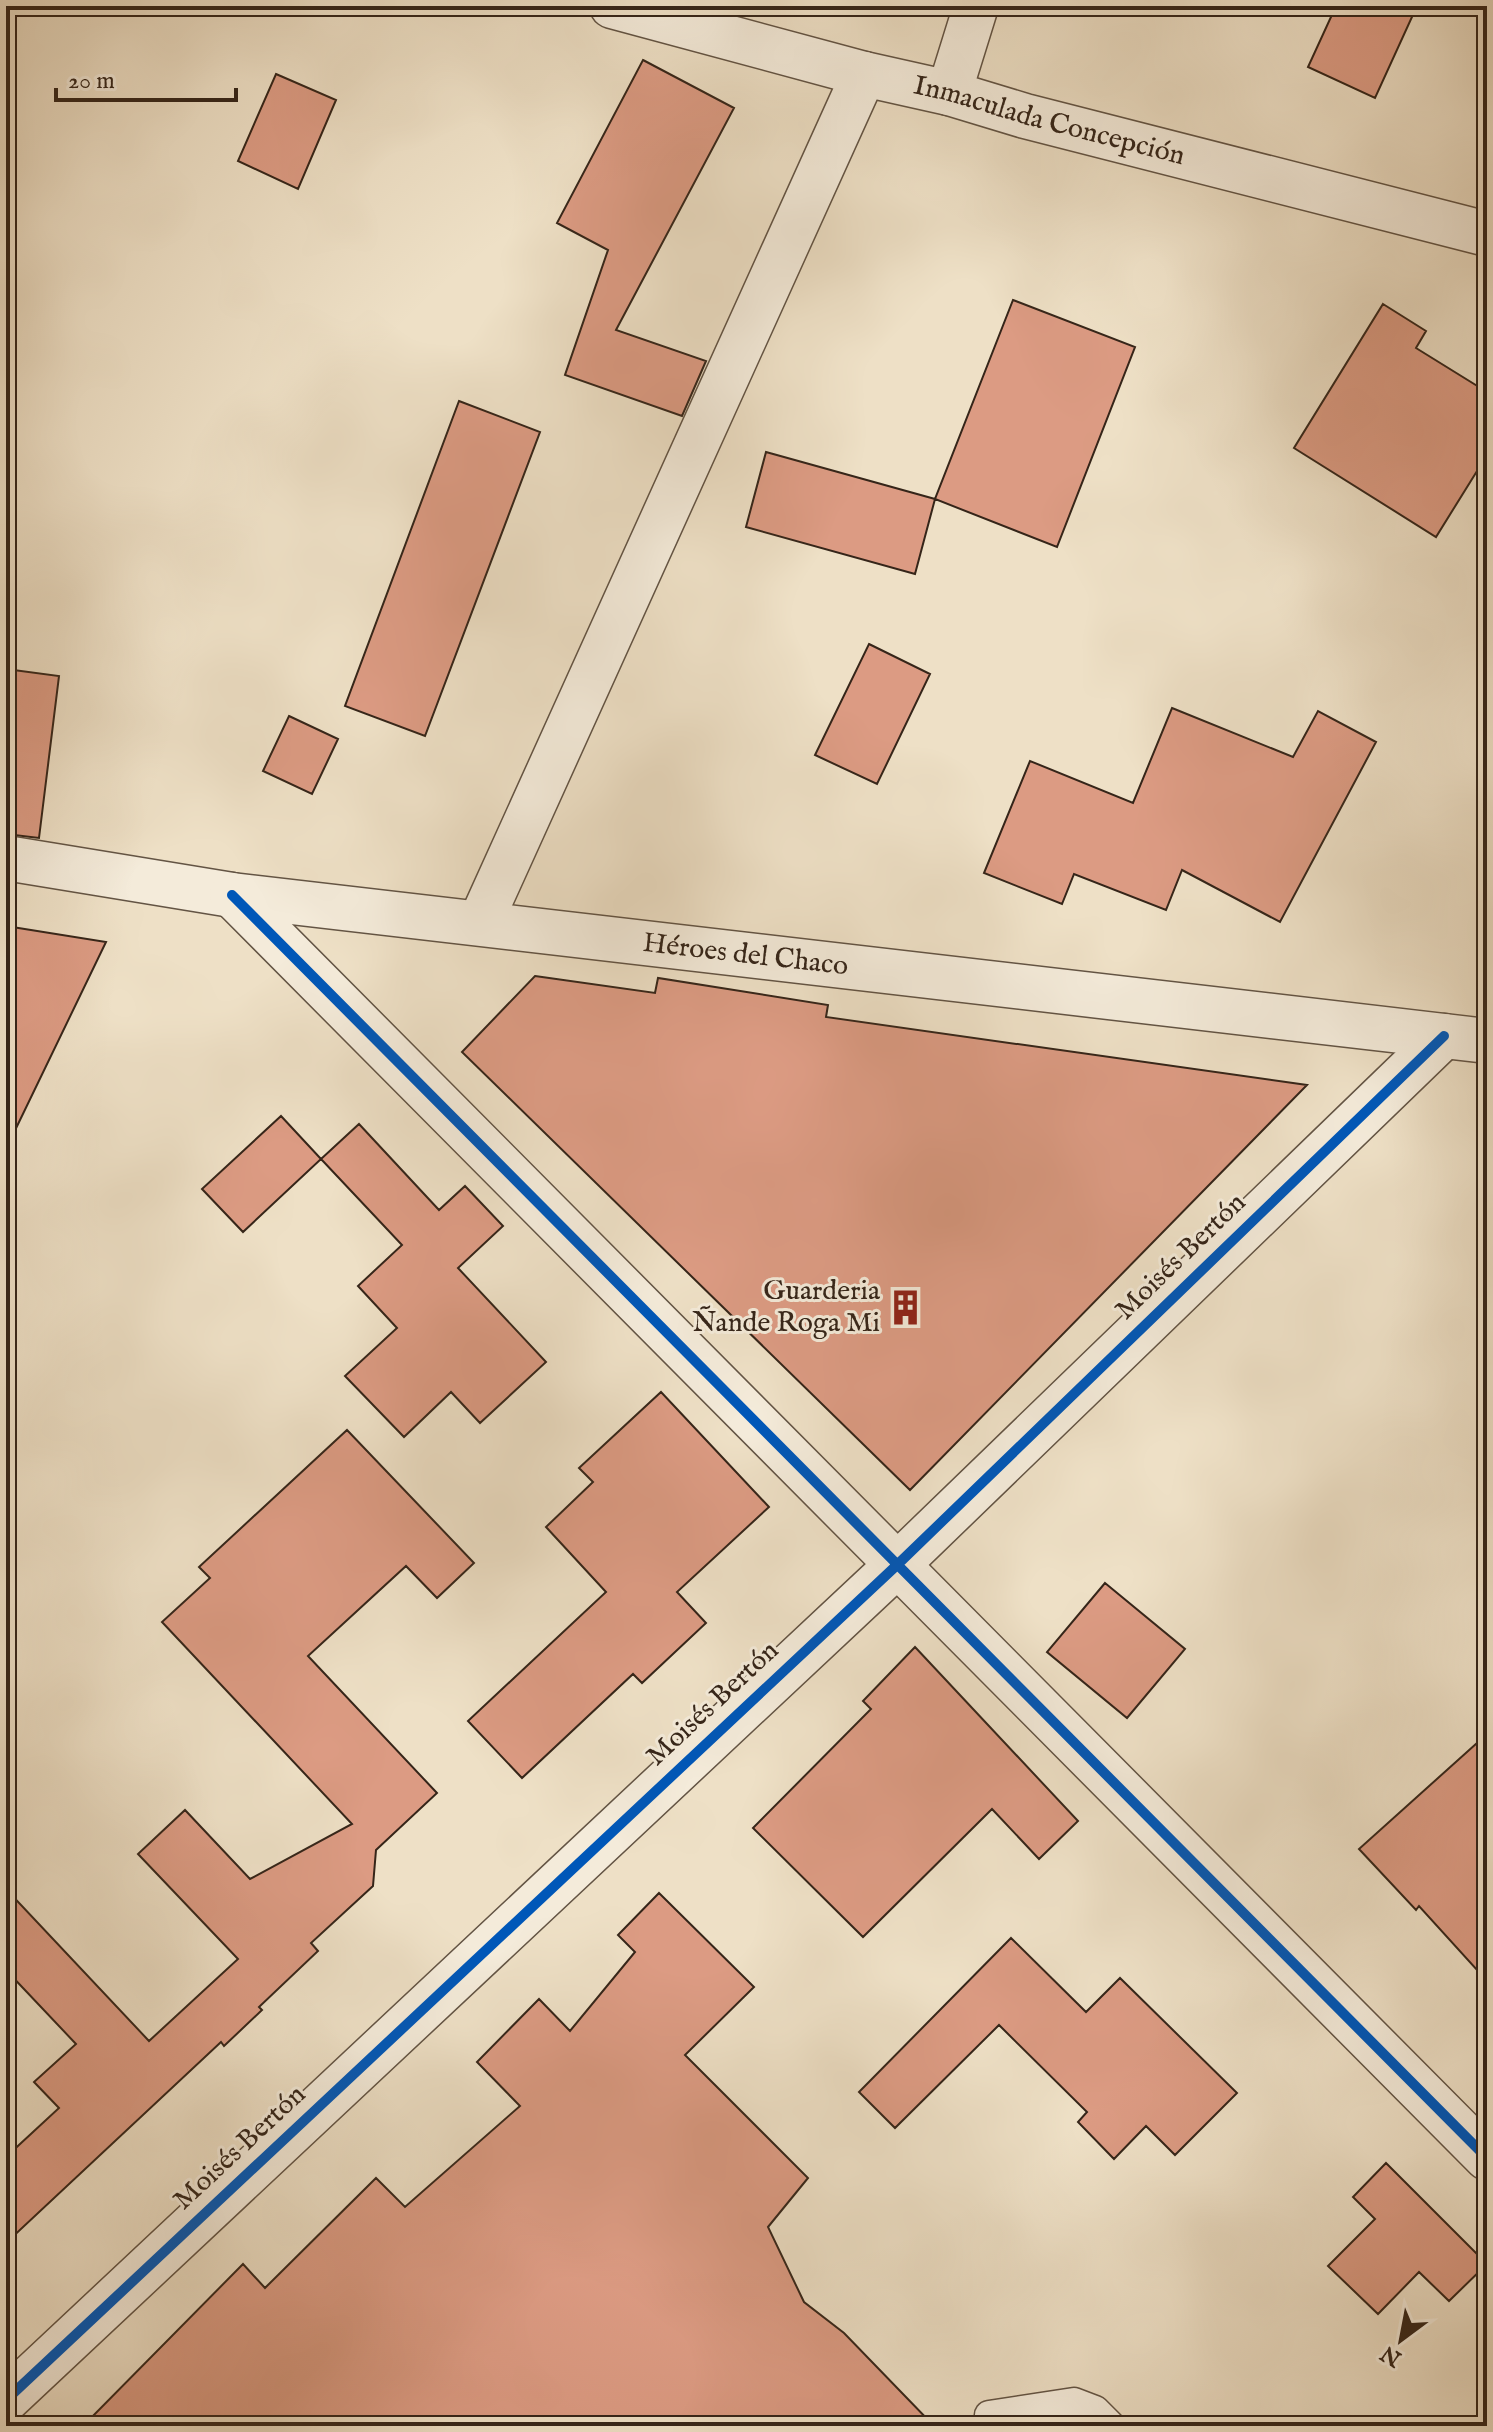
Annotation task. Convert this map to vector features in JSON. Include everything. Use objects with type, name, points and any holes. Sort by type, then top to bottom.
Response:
[{"type":"street","name":"Inmaculada Concepción","points":[[612,6],[1487,234]]},
{"type":"street","points":[[949,93],[976,6]]},
{"type":"street","points":[[480,923],[864,74]]},
{"type":"street","name":"Héroes del Chaco","points":[[6,858],[232,895],[1487,1041]]},
{"type":"street","points":[[232,895],[1487,2158]]},
{"type":"street","name":"Moisés Bertón","points":[[6,2400],[897,1565],[1444,1036]]},
{"type":"lane","points":[[989,2415],[1074,2402],[1095,2410],[1111,2426]]},
{"type":"building","points":[[1336,6],[1417,6],[1375,98],[1308,67]]},
{"type":"building","points":[[643,60],[734,108],[616,330],[706,361],[682,416],[565,375],[608,250],[557,223]]},
{"type":"building","points":[[276,74],[336,100],[298,189],[238,161]]},
{"type":"building","points":[[1013,300],[1135,347],[1057,547],[935,499]]},
{"type":"building","points":[[1383,304],[1426,331],[1416,348],[1487,392],[1487,455],[1436,537],[1294,448]]},
{"type":"building","points":[[459,401],[540,432],[425,736],[345,706]]},
{"type":"building","points":[[766,452],[935,499],[915,574],[746,527]]},
{"type":"building","points":[[869,644],[930,674],[877,784],[815,755]]},
{"type":"building","points":[[6,669],[59,676],[39,838],[6,834]]},
{"type":"building","points":[[1172,708],[1293,757],[1318,711],[1376,742],[1280,922],[1182,870],[1166,910],[1074,874],[1062,904],[984,873],[1030,761],[1133,803]]},
{"type":"building","points":[[289,716],[338,739],[312,794],[263,771]]},
{"type":"building","points":[[6,926],[106,942],[6,1149]]},
{"type":"building","name":"Guarderia Ñande Roga Mi","points":[[535,976],[655,993],[658,978],[828,1005],[826,1017],[1307,1085],[910,1490],[462,1052]]},
{"type":"building","points":[[281,1116],[321,1159],[243,1232],[202,1189]]},
{"type":"building","points":[[359,1124],[439,1210],[465,1186],[503,1226],[458,1268],[546,1362],[480,1423],[451,1392],[404,1437],[345,1376],[397,1328],[358,1286],[402,1245],[321,1159]]},
{"type":"building","points":[[661,1392],[769,1507],[677,1592],[706,1623],[642,1683],[633,1674],[522,1778],[468,1721],[606,1592],[546,1527],[593,1482],[579,1468]]},
{"type":"building","points":[[347,1430],[474,1563],[437,1598],[406,1566],[308,1656],[437,1793],[376,1850],[373,1886],[311,1943],[318,1951],[259,2007],[262,2010],[224,2046],[221,2042],[6,2243],[6,2157],[59,2108],[34,2082],[76,2044],[6,1970],[6,1889],[149,2041],[238,1959],[138,1854],[185,1810],[250,1879],[352,1824],[162,1622],[210,1578],[199,1567]]},
{"type":"building","points":[[1105,1583],[1185,1649],[1127,1718],[1047,1652]]},
{"type":"building","points":[[915,1647],[1078,1821],[1039,1859],[992,1809],[863,1937],[753,1828],[871,1709],[863,1701]]},
{"type":"building","points":[[1487,1734],[1487,1981],[1419,1906],[1416,1910],[1359,1849]]},
{"type":"building","points":[[659,1893],[754,1987],[685,2055],[808,2178],[768,2227],[804,2302],[844,2333],[934,2426],[83,2426],[243,2264],[265,2288],[376,2178],[405,2207],[520,2106],[477,2062],[539,1999],[570,2031],[635,1952],[618,1935]]},
{"type":"building","points":[[1011,1938],[1086,2012],[1120,1978],[1237,2093],[1175,2155],[1146,2126],[1114,2159],[1078,2122],[1087,2112],[999,2025],[895,2128],[859,2092]]},
{"type":"building","points":[[1386,2163],[1487,2264],[1449,2301],[1419,2272],[1378,2314],[1328,2266],[1375,2219],[1353,2197]]},
{"type":"cycle path","points":[[232,895],[1487,2158]]},
{"type":"cycle path","points":[[6,2400],[897,1565],[1444,1036]]},
{"type":"place","name":"Guarderia Ñande Roga Mi","points":[[906,1307]]}]
